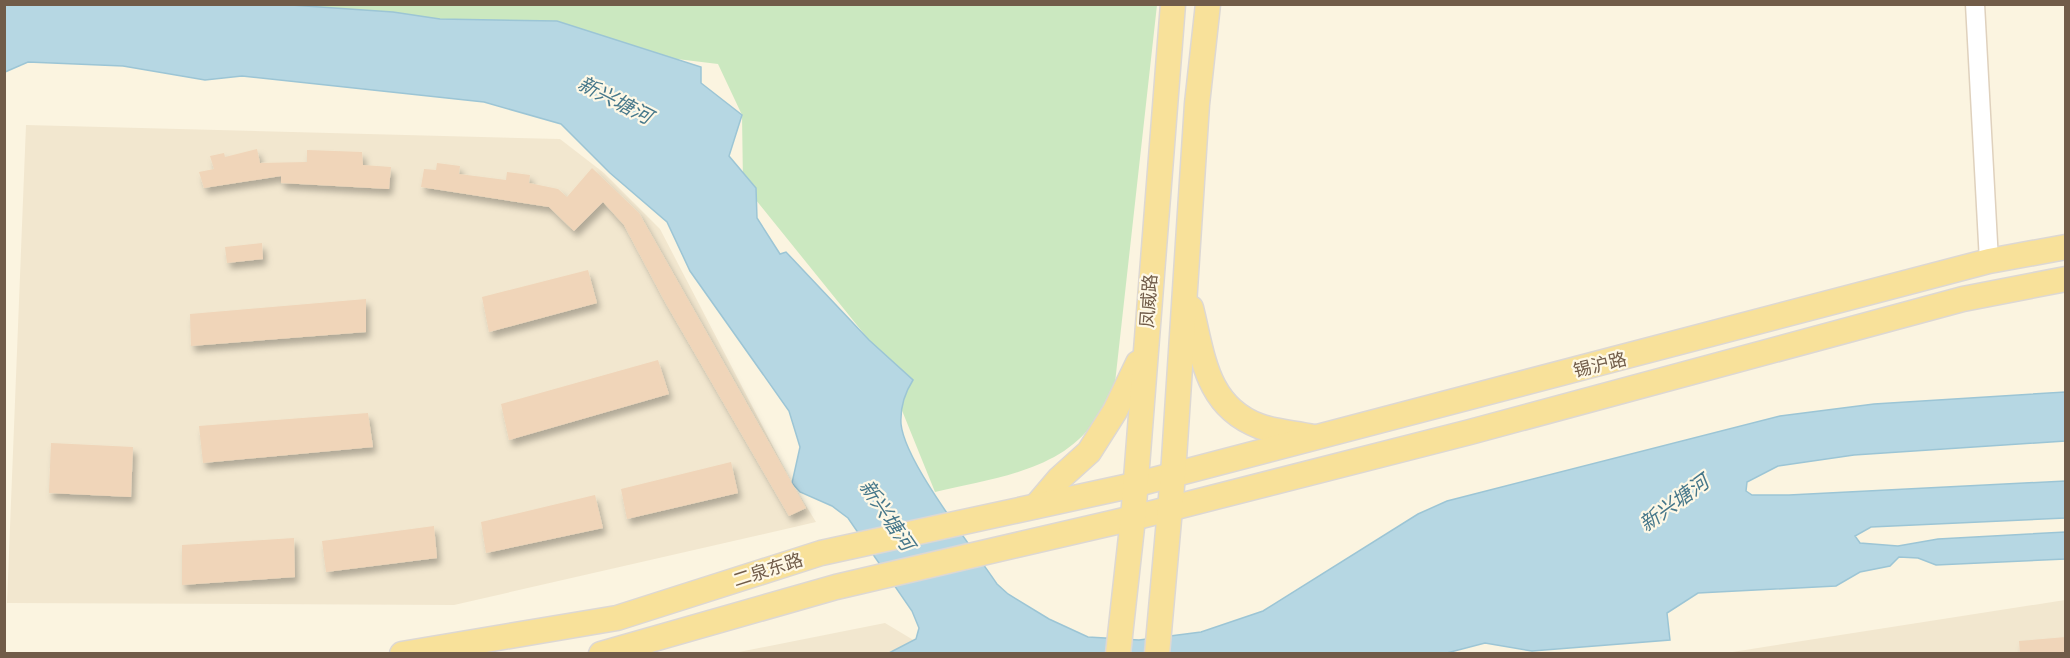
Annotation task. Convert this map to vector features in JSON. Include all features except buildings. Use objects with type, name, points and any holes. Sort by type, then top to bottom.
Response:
[{"type":"main road","name":"凤威路","points":[[1118,654],[1133,518],[1173,4]]},
{"type":"main road","name":"凤威路","points":[[1157,654],[1173,475],[1198,93],[1208,4]]},
{"type":"main road","name":"锡沪路","points":[[1134,485],[1989,261],[2066,247]]},
{"type":"main road","name":"锡沪路","points":[[1170,507],[1470,432],[1963,299],[2066,279]]},
{"type":"main road","points":[[1185,286],[1207,372],[1222,403],[1258,425],[1318,438]]},
{"type":"main road","points":[[1036,506],[1059,478],[1089,452],[1130,384],[1145,345]]},
{"type":"main road","name":"二泉东路","points":[[402,654],[617,618],[821,553],[1134,485]]},
{"type":"main road","name":"二泉东路","points":[[600,654],[836,587],[1060,533],[1133,518],[1170,507]]},
{"type":"street","points":[[1975,4],[1989,261]]},
{"type":"shaded area","points":[[26,125],[560,139],[604,173],[660,229],[792,483],[816,522],[454,605],[7,603]]},
{"type":"shaded area","points":[[2065,600],[2065,653],[1726,653]]},
{"type":"shaded area","points":[[885,623],[935,653],[729,654]]},
{"type":"green space","points":[[231,5],[1157,5],[1115,383],[1093,423],[1079,440],[1061,453],[1021,471],[935,492],[901,408],[869,340],[743,184],[742,115],[718,64]]},
{"type":"water","name":"新兴塘河","points":[[5,4],[276,4],[393,12],[440,19],[557,21],[701,67],[701,83],[742,115],[729,156],[756,188],[757,218],[780,254],[786,252],[869,340],[913,380],[903,401],[901,424],[905,441],[914,460],[942,505],[997,584],[1008,594],[1049,619],[1088,637],[1139,640],[1201,632],[1263,611],[1418,514],[1447,501],[1780,416],[1874,404],[2065,392],[2065,441],[1854,455],[1778,466],[1747,482],[1746,491],[1752,495],[1789,495],[2065,481],[2065,518],[1871,527],[1855,536],[1860,543],[1898,546],[1938,539],[2065,532],[2065,559],[1936,565],[1918,558],[1899,557],[1890,566],[1860,572],[1836,586],[1698,593],[1667,613],[1670,640],[1532,651],[1485,643],[1443,654],[889,653],[916,639],[919,628],[912,611],[848,518],[832,506],[800,492],[792,483],[800,447],[789,411],[690,271],[667,222],[610,173],[561,124],[484,102],[242,76],[205,80],[123,66],[28,62],[5,72]]}]
